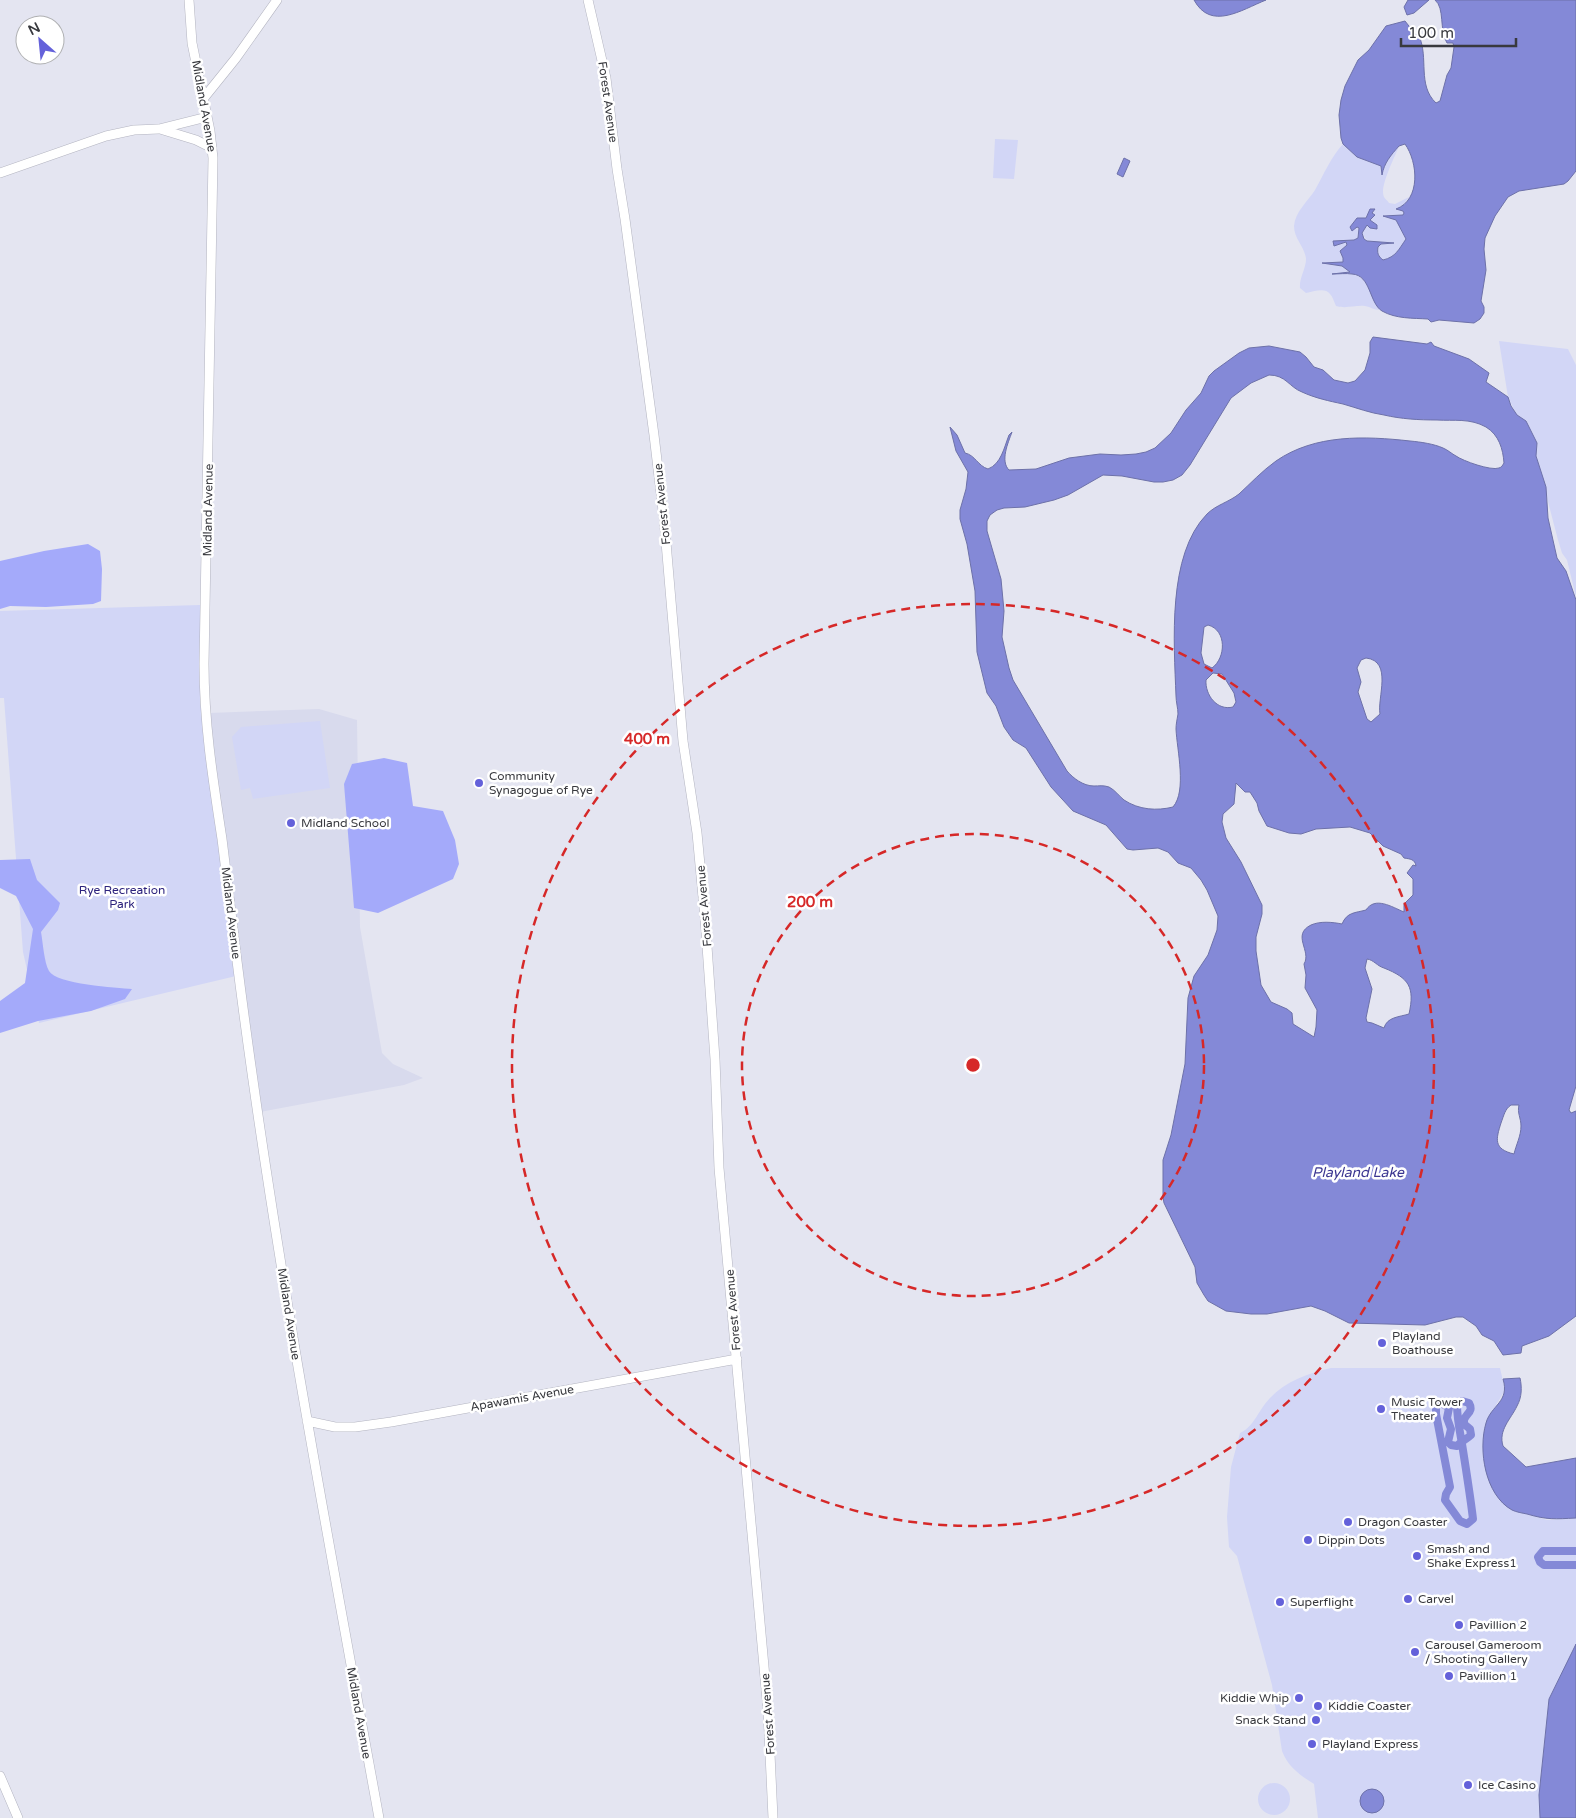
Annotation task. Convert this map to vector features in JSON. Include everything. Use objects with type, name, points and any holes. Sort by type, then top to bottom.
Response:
[{"type":"street","name":"Midland Avenue","points":[[189,0],[192,43],[212,148],[211,366],[204,682],[206,726],[252,1077],[307,1421],[379,1818]]},
{"type":"street","points":[[203,99],[236,58],[277,0]]},
{"type":"street","name":"Forest Avenue","points":[[588,0],[606,78],[617,169],[630,249],[664,519],[683,741],[697,833],[706,918],[715,1059],[719,1168],[768,1711],[773,1818]]},
{"type":"street","points":[[0,173],[106,136],[134,130],[159,129],[207,116]]},
{"type":"street","points":[[159,129],[191,138],[212,148]]},
{"type":"street","name":"Apawamis Avenue","points":[[307,1421],[335,1427],[364,1426],[737,1359]]},
{"type":"street","points":[[0,1776],[18,1818]]},
{"type":"shaded area","points":[[88,544],[100,551],[102,569],[101,601],[93,604],[46,607],[10,606],[0,609],[0,561]]},
{"type":"shaded area","name":"Midland School","points":[[319,709],[357,720],[360,927],[382,1053],[393,1064],[423,1078],[404,1085],[260,1112],[209,713]]},
{"type":"shaded area","points":[[384,758],[407,763],[413,806],[443,811],[455,840],[459,864],[453,879],[378,913],[354,908],[344,784],[352,764]]},
{"type":"shaded area","points":[[30,859],[37,880],[60,903],[58,910],[41,932],[49,971],[63,979],[74,982],[132,989],[125,999],[91,1011],[38,1021],[0,1033],[0,1001],[25,983],[33,929],[16,896],[0,888],[0,860]]},
{"type":"green space","points":[[995,139],[1018,140],[1014,179],[993,178]]},
{"type":"green space","points":[[1343,144],[1357,157],[1381,166],[1382,172],[1386,161],[1399,146],[1385,179],[1383,192],[1384,197],[1389,203],[1395,204],[1409,197],[1397,209],[1403,211],[1403,216],[1386,217],[1396,220],[1406,236],[1403,246],[1394,255],[1383,260],[1378,254],[1378,247],[1381,244],[1390,243],[1367,241],[1362,233],[1367,225],[1374,222],[1370,220],[1374,215],[1372,214],[1374,210],[1355,228],[1359,228],[1358,238],[1354,240],[1333,241],[1334,246],[1346,242],[1347,245],[1343,248],[1341,254],[1343,262],[1327,264],[1342,266],[1350,272],[1336,274],[1352,274],[1362,279],[1380,310],[1365,306],[1336,306],[1328,292],[1319,290],[1306,293],[1300,288],[1306,259],[1294,231],[1295,221],[1299,211],[1315,190],[1331,160]]},
{"type":"green space","points":[[1499,341],[1568,349],[1576,365],[1576,597],[1567,560],[1562,553],[1558,540],[1536,456],[1508,397]]},
{"type":"green space","name":"Rye Recreation Park","points":[[200,605],[200,702],[236,976],[39,1023],[23,952],[4,698],[0,698],[0,611]]},
{"type":"green space","points":[[320,721],[330,788],[253,799],[250,788],[241,790],[232,737],[241,727]]},
{"type":"green space","points":[[1331,1368],[1500,1368],[1505,1390],[1488,1419],[1508,1506],[1513,1510],[1547,1520],[1576,1518],[1576,1644],[1549,1699],[1539,1795],[1540,1818],[1318,1818],[1314,1784],[1295,1770],[1282,1751],[1272,1685],[1237,1556],[1229,1547],[1227,1517],[1231,1467],[1240,1433],[1249,1427],[1266,1402],[1276,1392],[1298,1378]]},
{"type":"green space","points":[[1274,1783],[1285,1788],[1290,1799],[1285,1810],[1274,1815],[1263,1810],[1258,1799],[1263,1788]]},
{"type":"water","points":[[1194,0],[1266,0],[1237,13],[1218,16],[1209,14],[1201,9]]},
{"type":"water","points":[[1408,0],[1429,0],[1414,13],[1407,15],[1404,7]]},
{"type":"water","points":[[1435,0],[1576,0],[1576,171],[1564,184],[1519,191],[1508,197],[1495,216],[1485,238],[1486,270],[1481,301],[1484,313],[1474,323],[1439,320],[1431,322],[1428,319],[1405,318],[1387,314],[1378,307],[1363,279],[1352,274],[1332,274],[1350,272],[1342,266],[1322,263],[1343,262],[1340,251],[1347,245],[1346,242],[1334,246],[1333,241],[1354,240],[1358,238],[1359,228],[1357,227],[1352,231],[1350,227],[1357,218],[1366,218],[1370,209],[1375,209],[1372,213],[1375,215],[1370,220],[1377,225],[1377,229],[1370,228],[1367,225],[1362,233],[1364,239],[1367,241],[1394,243],[1381,244],[1378,247],[1378,254],[1383,260],[1394,255],[1406,239],[1396,220],[1383,216],[1403,215],[1403,211],[1396,209],[1410,198],[1413,189],[1415,180],[1413,160],[1405,144],[1399,146],[1391,156],[1386,163],[1382,175],[1381,166],[1357,157],[1343,144],[1339,115],[1345,86],[1358,60],[1369,50],[1386,26],[1405,21],[1416,35],[1419,36],[1422,44],[1425,80],[1430,96],[1436,103],[1440,101],[1447,75],[1451,68],[1454,47],[1453,43],[1447,43],[1443,32],[1440,8]]},
{"type":"water","points":[[1124,158],[1130,161],[1123,177],[1117,174]]},
{"type":"water","name":"Playland Lake","points":[[1373,337],[1427,344],[1431,342],[1434,346],[1469,359],[1489,373],[1486,382],[1508,397],[1517,415],[1526,421],[1537,443],[1536,456],[1546,487],[1548,518],[1557,558],[1566,571],[1576,600],[1576,1086],[1569,1110],[1571,1113],[1576,1111],[1576,1316],[1549,1336],[1522,1346],[1521,1353],[1503,1355],[1494,1341],[1482,1335],[1476,1326],[1463,1317],[1425,1325],[1349,1323],[1311,1306],[1267,1314],[1251,1314],[1226,1311],[1208,1301],[1197,1283],[1195,1267],[1164,1203],[1163,1160],[1171,1135],[1185,1064],[1188,998],[1194,976],[1208,955],[1217,930],[1218,916],[1207,890],[1191,868],[1178,863],[1168,852],[1158,848],[1127,849],[1106,825],[1073,811],[1051,787],[1026,748],[1013,740],[1004,727],[996,706],[987,693],[977,652],[975,591],[967,544],[960,519],[960,510],[966,489],[968,472],[956,451],[950,427],[957,435],[965,453],[988,469],[999,459],[1012,432],[1005,457],[1006,466],[1009,470],[1036,469],[1069,458],[1100,454],[1121,455],[1146,452],[1155,448],[1171,433],[1186,410],[1201,393],[1209,376],[1239,353],[1249,348],[1269,346],[1300,352],[1314,367],[1323,370],[1334,380],[1348,383],[1355,381],[1365,370],[1370,353],[1370,342]],"holes":[[[1269,375],[1275,376],[1280,377],[1307,394],[1374,413],[1410,419],[1474,422],[1486,427],[1497,438],[1503,453],[1504,463],[1501,467],[1495,469],[1484,467],[1454,455],[1445,449],[1414,441],[1376,438],[1324,441],[1291,452],[1276,461],[1239,494],[1207,514],[1194,531],[1185,552],[1179,575],[1176,600],[1174,651],[1180,791],[1173,807],[1161,809],[1142,808],[1124,800],[1109,787],[1086,785],[1069,774],[1013,680],[1002,637],[1004,611],[1001,579],[987,531],[987,521],[990,515],[997,510],[1025,507],[1054,500],[1068,495],[1103,475],[1122,476],[1154,482],[1173,480],[1182,475],[1190,465],[1231,398],[1251,383]],[[1208,625],[1219,632],[1222,651],[1220,658],[1212,668],[1204,664],[1201,653],[1204,627]],[[1366,658],[1374,661],[1382,673],[1380,714],[1371,722],[1367,719],[1358,692],[1361,682],[1357,668],[1361,660]],[[1213,673],[1222,674],[1234,693],[1236,702],[1233,707],[1222,707],[1213,701],[1206,686],[1206,680]],[[1236,783],[1245,792],[1250,792],[1267,826],[1289,833],[1301,834],[1316,829],[1350,827],[1370,833],[1383,846],[1415,862],[1416,866],[1413,865],[1407,873],[1413,879],[1413,895],[1404,904],[1404,912],[1389,905],[1379,903],[1370,906],[1366,910],[1349,915],[1342,924],[1326,922],[1311,925],[1305,929],[1302,938],[1306,954],[1304,964],[1306,975],[1305,988],[1317,1010],[1314,1037],[1293,1024],[1292,1013],[1271,1002],[1261,985],[1256,937],[1262,914],[1262,905],[1241,862],[1226,838],[1222,822],[1223,814],[1234,804]],[[1367,959],[1399,976],[1408,985],[1411,997],[1409,1014],[1391,1020],[1384,1028],[1367,1022],[1366,1018],[1372,989],[1365,968]],[[1511,1105],[1519,1105],[1521,1130],[1514,1154],[1502,1149],[1497,1139],[1507,1108]]]},
{"type":"water","points":[[1520,1378],[1520,1399],[1502,1435],[1503,1446],[1526,1467],[1576,1458],[1576,1518],[1546,1518],[1514,1511],[1495,1494],[1490,1483],[1486,1471],[1483,1446],[1486,1423],[1504,1393],[1503,1379]]},
{"type":"water","points":[[1576,1644],[1576,1818],[1540,1818],[1539,1795],[1549,1699]]},
{"type":"water","points":[[1372,1789],[1381,1792],[1384,1801],[1381,1810],[1372,1813],[1363,1810],[1360,1801],[1363,1792]]},
{"type":"waterway","points":[[1436,1414],[1436,1406],[1439,1403],[1449,1408],[1447,1418],[1451,1429],[1448,1442],[1451,1445],[1457,1446],[1460,1443],[1462,1442],[1471,1435],[1470,1429],[1464,1424],[1464,1420],[1471,1408],[1469,1403],[1462,1401],[1457,1405],[1459,1425],[1460,1430],[1461,1439],[1462,1444],[1468,1482],[1473,1519],[1467,1524],[1460,1521],[1445,1500],[1450,1487],[1436,1414]]},
{"type":"waterway","points":[[1576,1551],[1543,1551],[1538,1557],[1544,1565],[1576,1565]]},
{"type":"place","name":"Community Synagogue of Rye","points":[[479,783]]},
{"type":"place","name":"Midland School","points":[[291,823]]},
{"type":"place","name":"Playland Boathouse","points":[[1382,1343]]},
{"type":"place","name":"Music Tower Theater","points":[[1381,1409]]},
{"type":"place","name":"Dragon Coaster","points":[[1348,1522]]},
{"type":"place","name":"Dippin Dots","points":[[1308,1540]]},
{"type":"place","name":"Smash and Shake Express1","points":[[1417,1556]]},
{"type":"place","name":"Carvel","points":[[1408,1599]]},
{"type":"place","name":"Superflight","points":[[1280,1602]]},
{"type":"place","name":"Pavillion 2","points":[[1459,1625]]},
{"type":"place","name":"Carousel Gameroom / Shooting Gallery","points":[[1415,1652]]},
{"type":"place","name":"Pavillion 1","points":[[1449,1676]]},
{"type":"place","name":"Kiddie Whip","points":[[1299,1698]]},
{"type":"place","name":"Kiddie Coaster","points":[[1318,1706]]},
{"type":"place","name":"Snack Stand","points":[[1316,1720]]},
{"type":"place","name":"Playland Express","points":[[1312,1744]]},
{"type":"place","name":"Ice Casino","points":[[1468,1785]]}]
